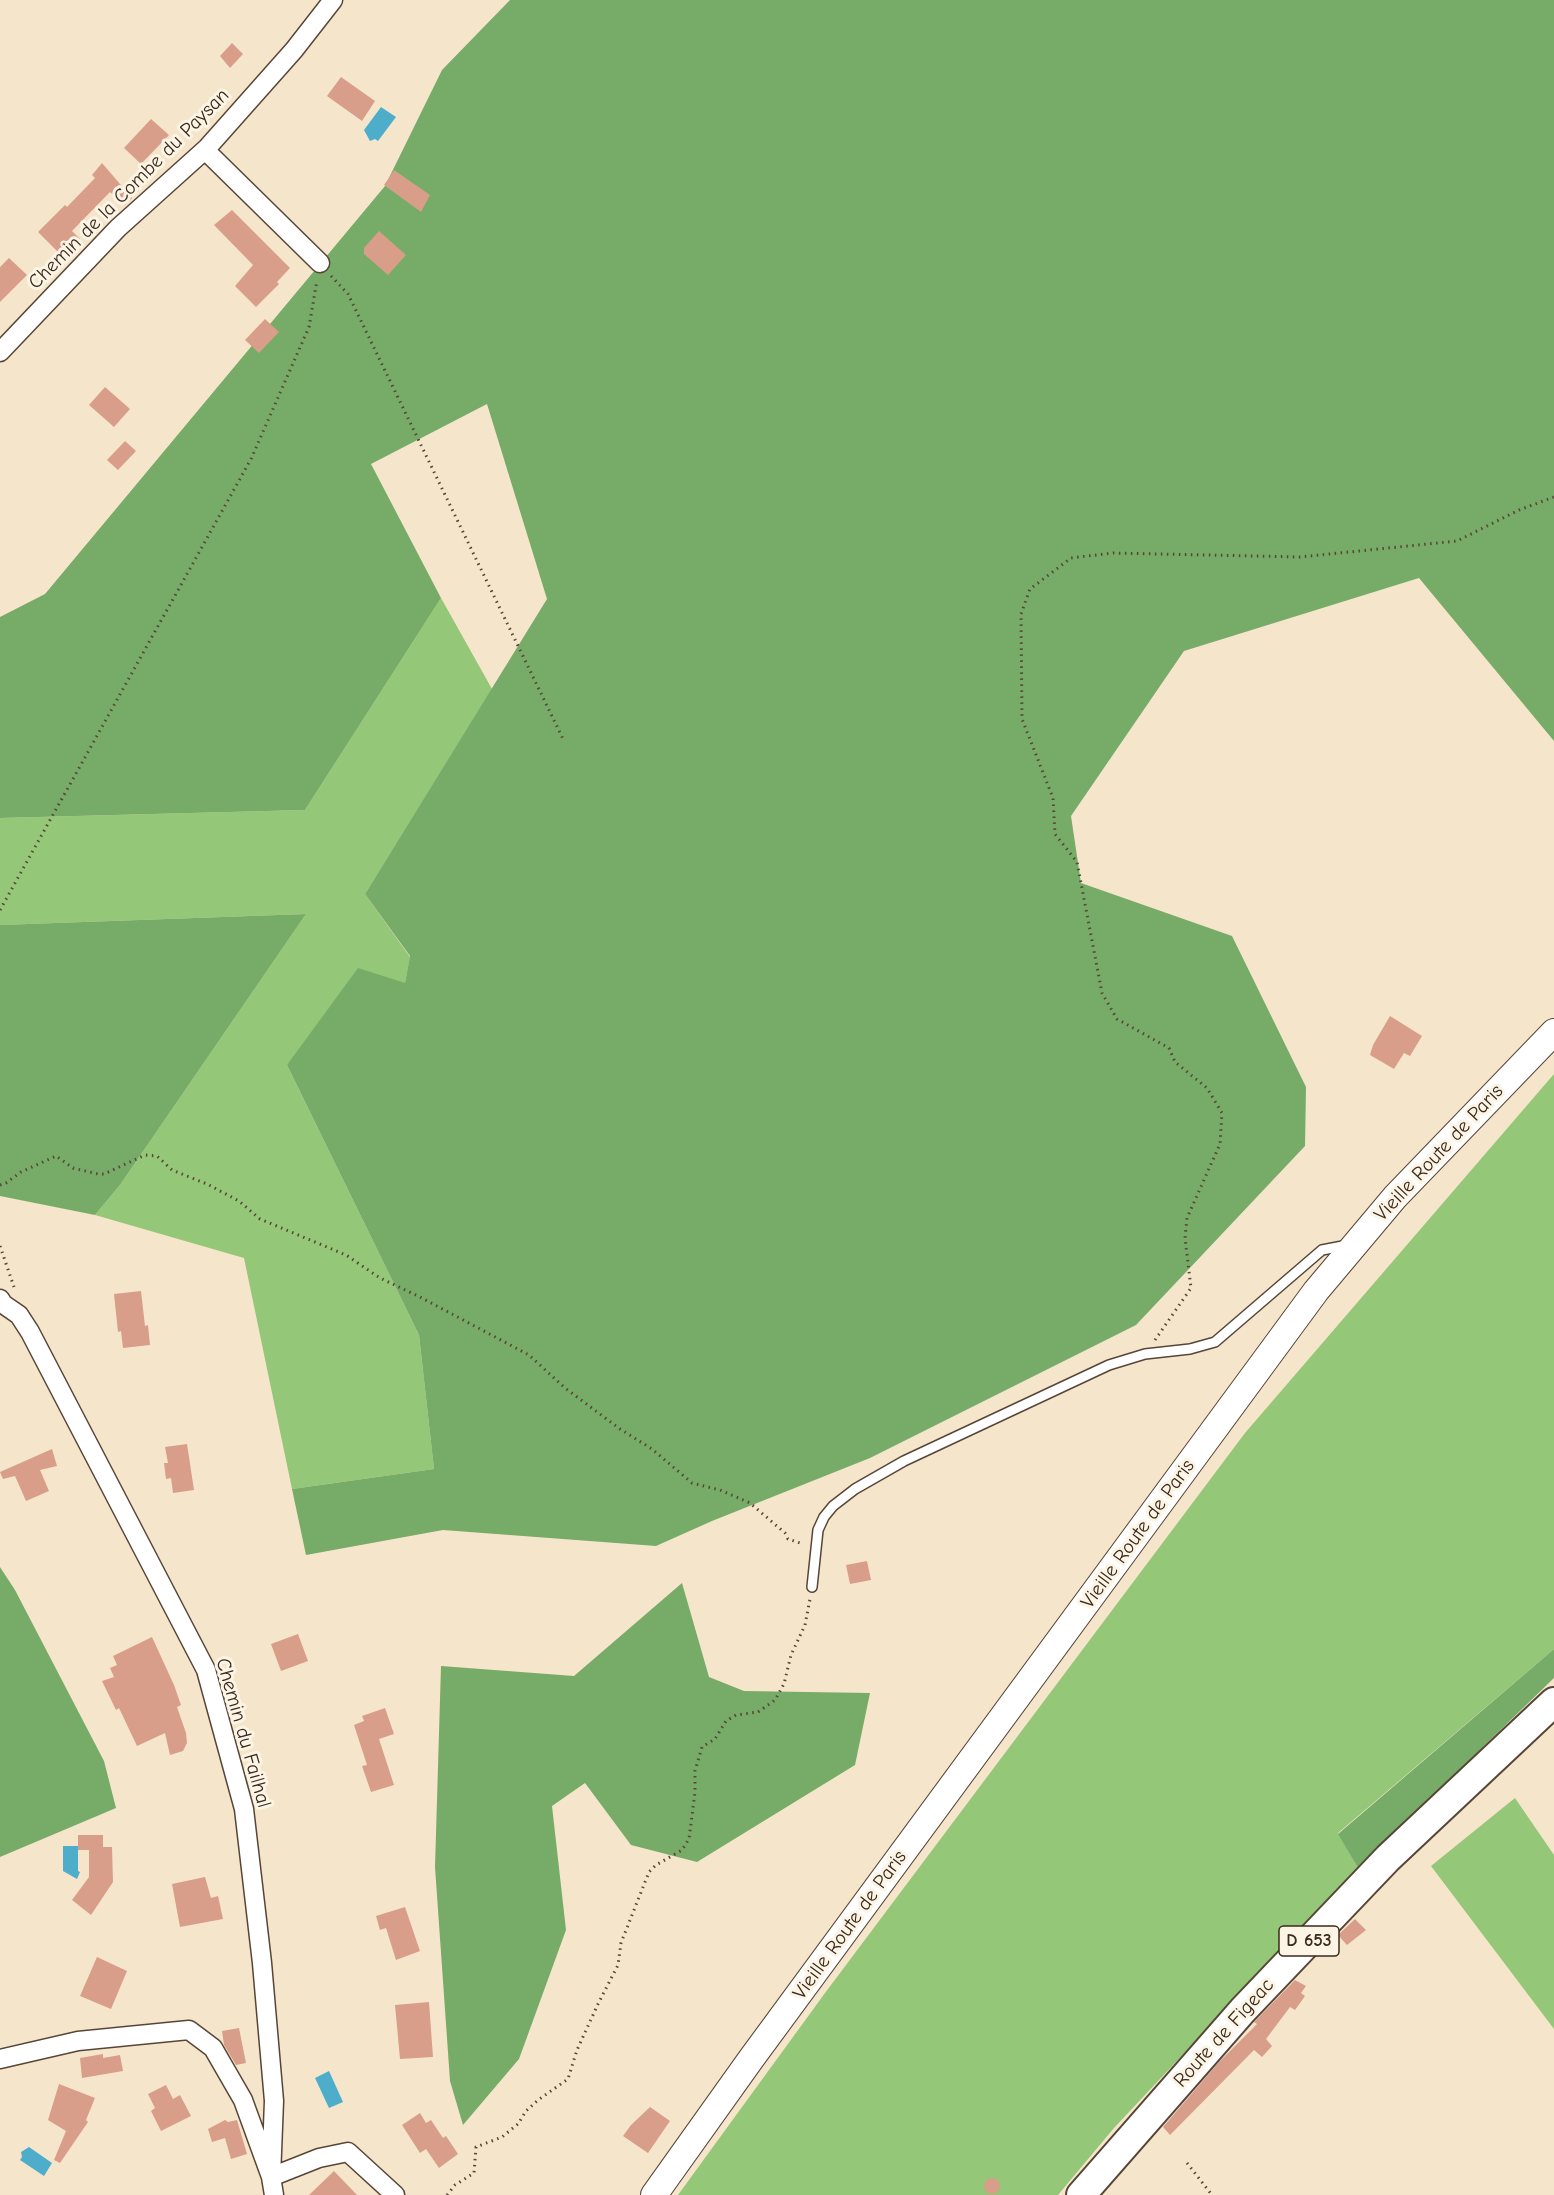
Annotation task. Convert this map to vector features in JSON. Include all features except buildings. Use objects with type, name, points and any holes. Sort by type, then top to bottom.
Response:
[{"type":"main road","name":"Route de Figeac","points":[[1081,2195],[1243,2010],[1380,1866],[1554,1702]]},
{"type":"street","name":"Chemin de la Combe du Paysan","points":[[0,352],[118,228],[205,150],[294,50],[333,0]]},
{"type":"street","points":[[205,150],[320,264]]},
{"type":"street","name":"Vieille Route de Paris","points":[[654,2195],[751,2059],[1302,1311],[1395,1197],[1554,1032]]},
{"type":"street","name":"Chemin du Failhal","points":[[0,1299],[3,1304],[19,1315],[206,1670],[244,1809],[262,1963],[274,2101],[272,2186]]},
{"type":"street","points":[[0,2059],[78,2041],[189,2030],[213,2048],[243,2100],[272,2186],[319,2158],[348,2152],[394,2195]]},
{"type":"lane","points":[[812,1587],[818,1530],[824,1517],[833,1506],[855,1489],[903,1461],[1109,1365],[1145,1354],[1190,1349],[1215,1342],[1323,1250],[1357,1243]]},
{"type":"path","points":[[0,910],[250,459],[309,327],[320,264]]},
{"type":"path","points":[[320,264],[348,294],[564,741]]},
{"type":"path","points":[[1145,1354],[1191,1288],[1185,1238],[1187,1218],[1220,1144],[1222,1113],[1207,1088],[1175,1062],[1169,1048],[1117,1018],[1102,993],[1077,862],[1055,834],[1053,798],[1022,719],[1021,614],[1030,589],[1071,558],[1113,553],[1300,557],[1457,541],[1520,510],[1554,497]]},
{"type":"path","points":[[0,1185],[6,1184],[21,1172],[57,1156],[73,1168],[104,1174],[145,1155],[157,1156],[172,1170],[207,1184],[239,1201],[260,1219],[346,1255],[380,1278],[528,1355],[565,1388],[620,1429],[652,1449],[692,1483],[720,1490],[750,1503],[785,1533],[788,1539],[816,1549]]},
{"type":"path","points":[[0,1246],[13,1282],[19,1315]]},
{"type":"path","points":[[447,2195],[455,2185],[474,2173],[476,2146],[502,2137],[518,2124],[526,2111],[538,2100],[568,2079],[585,2032],[618,1965],[621,1942],[649,1872],[656,1865],[682,1850],[689,1839],[695,1792],[695,1771],[702,1747],[716,1739],[726,1721],[736,1715],[758,1712],[775,1700],[784,1684],[791,1655],[805,1625],[812,1587]]},
{"type":"path","points":[[1187,2163],[1212,2195]]},
{"type":"green space","points":[[510,0],[1554,0],[1554,741],[1419,578],[1184,651],[1071,816],[1081,883],[1232,936],[1306,1087],[1305,1146],[1136,1325],[870,1458],[712,1521],[656,1546],[443,1530],[306,1555],[292,1489],[434,1469],[419,1335],[287,1065],[358,968],[405,983],[410,956],[365,894],[547,599],[487,404],[371,464],[441,598],[305,810],[0,818],[0,617],[45,594],[385,186],[442,70]]},
{"type":"green space","points":[[441,598],[492,689],[365,894],[410,957],[405,983],[287,1065],[419,1335],[434,1469],[292,1489],[244,1258],[95,1215],[120,1185],[306,914],[0,925],[0,818],[305,810]]},
{"type":"green space","points":[[306,914],[120,1185],[95,1215],[0,1196],[0,925]]},
{"type":"green space","points":[[1554,1074],[1554,1649],[1338,1833],[1358,1868],[1114,2128],[1058,2195],[678,2195],[825,1993],[1245,1433]]},
{"type":"green space","points":[[0,1567],[15,1590],[104,1761],[116,1808],[0,1857]]},
{"type":"green space","points":[[682,1583],[709,1677],[744,1691],[870,1693],[855,1765],[697,1862],[631,1845],[585,1783],[552,1806],[566,1930],[519,2059],[463,2125],[450,2081],[435,1867],[441,1666],[574,1676]]},
{"type":"green space","points":[[1554,1649],[1554,1678],[1358,1868],[1338,1834]]},
{"type":"green space","points":[[1515,1798],[1554,1855],[1554,2029],[1431,1866]]},
{"type":"water","points":[[381,107],[396,117],[378,141],[375,139],[370,141],[364,130]]},
{"type":"water","points":[[63,1846],[78,1846],[78,1871],[80,1872],[77,1879],[63,1871]]},
{"type":"water","points":[[329,2071],[343,2102],[329,2108],[315,2078]]},
{"type":"water","points":[[29,2147],[52,2163],[44,2176],[20,2160],[21,2152]]}]
